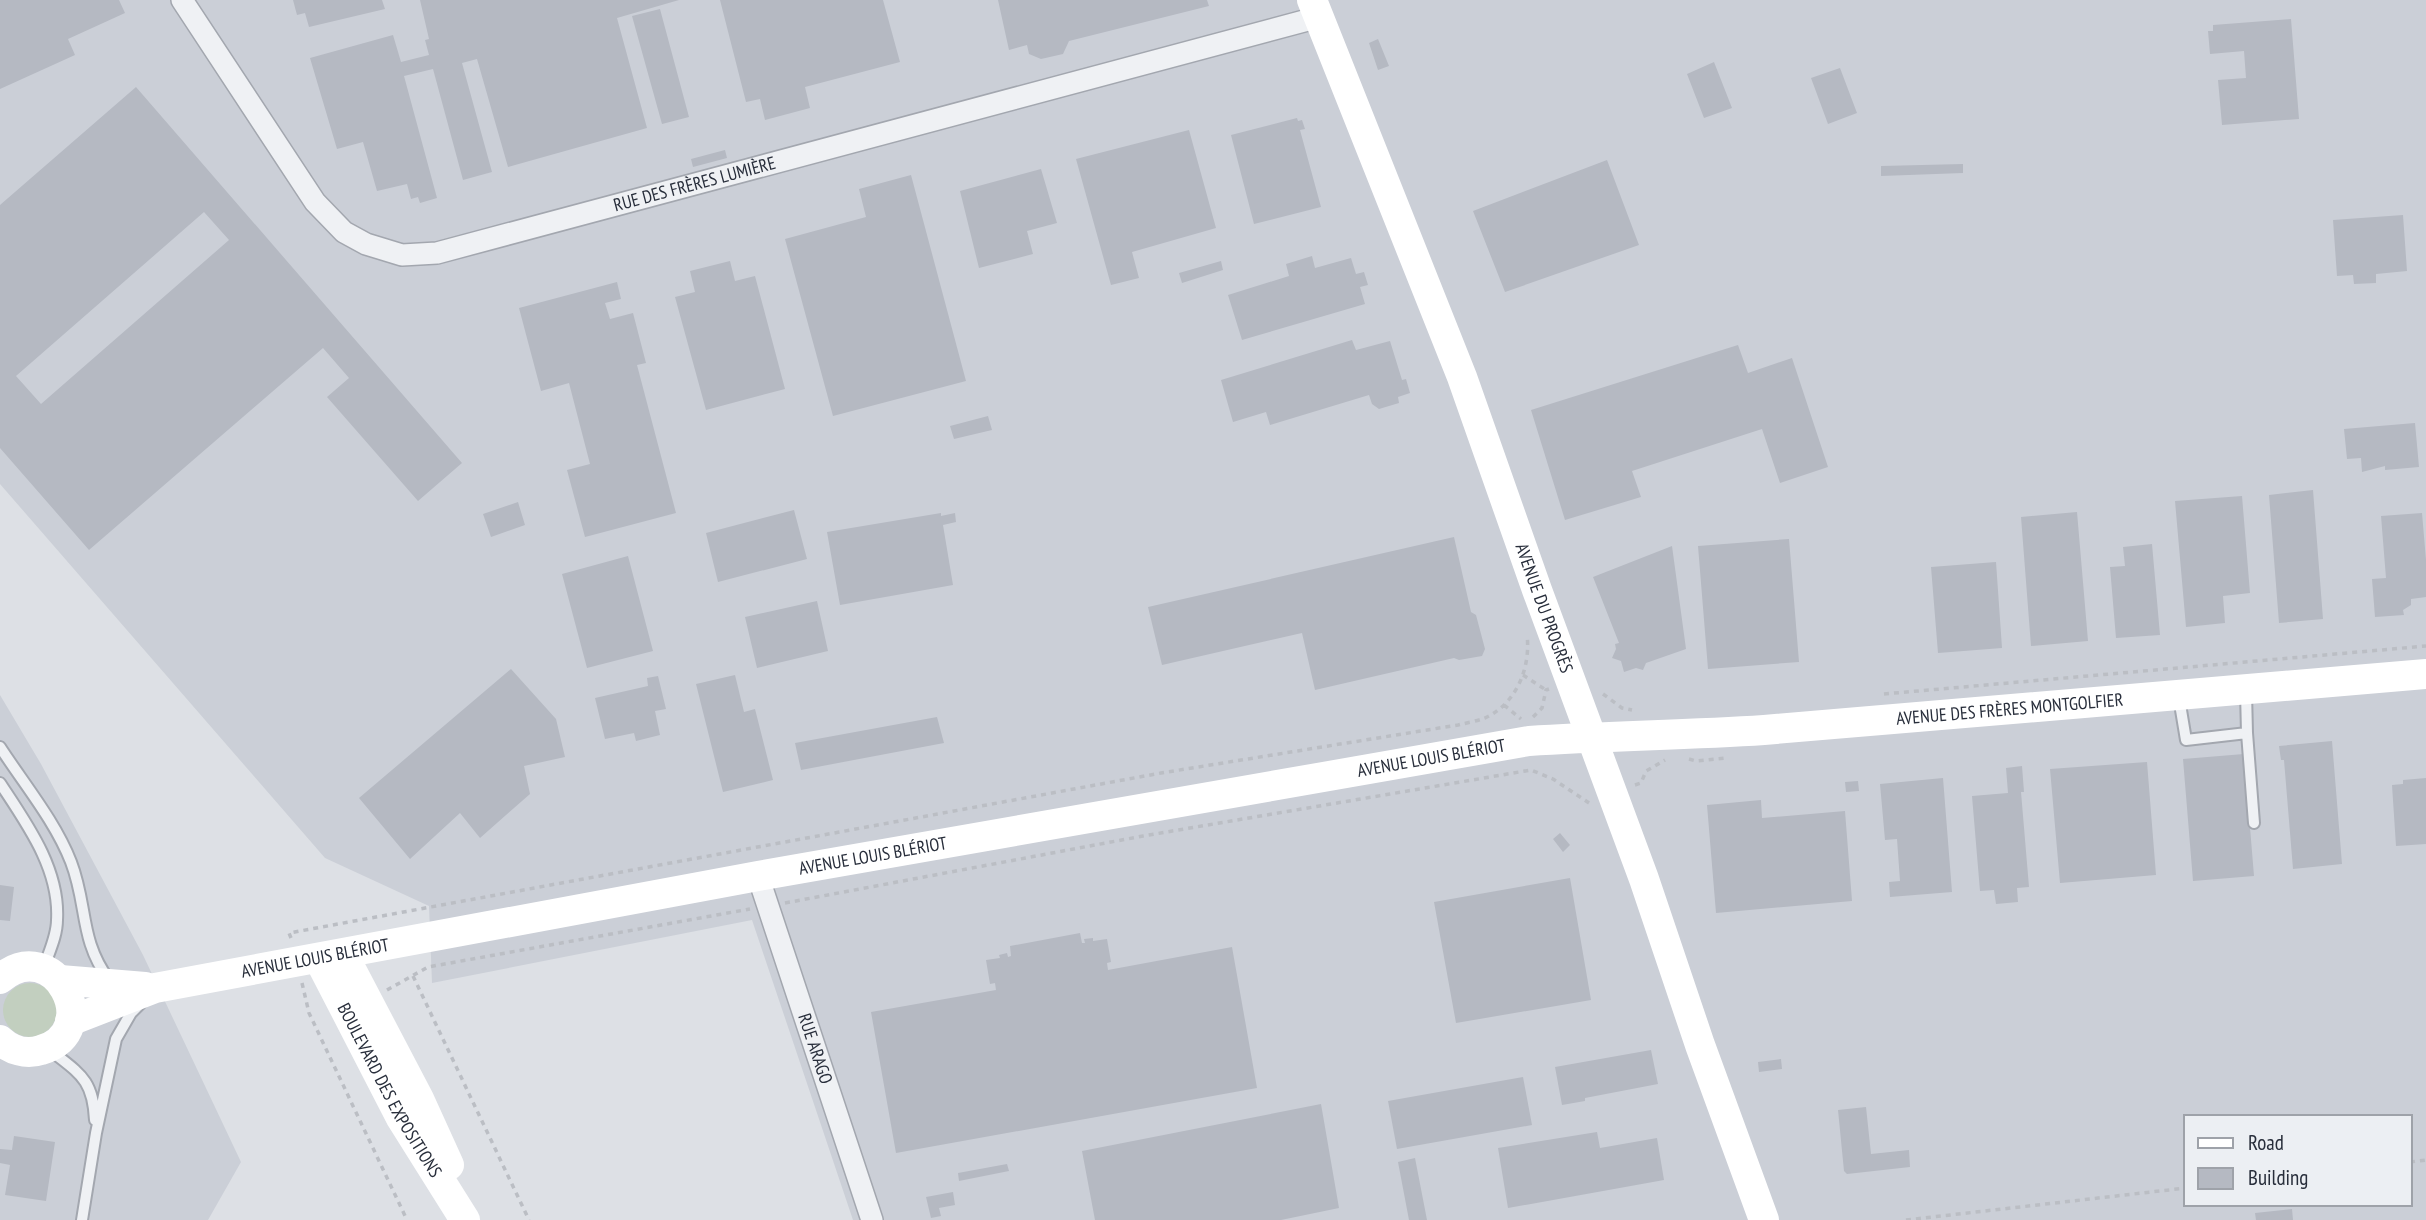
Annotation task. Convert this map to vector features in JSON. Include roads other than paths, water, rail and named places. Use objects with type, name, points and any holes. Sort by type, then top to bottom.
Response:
[{"type":"street","name":"RUE DES FRÈRES LUMIÈRE","points":[[182,0],[315,202],[344,232],[366,244],[402,255],[438,253],[1315,8]]},
{"type":"street","name":"AVENUE DU PROGRÈS","points":[[1315,8],[1462,377],[1764,1220]]},
{"type":"street","name":"AVENUE DES FRÈRES MONTGOLFIER","points":[[1593,737],[1726,733],[2426,674]]},
{"type":"street","name":"AVENUE LOUIS BLÉRIOT","points":[[70,1021],[155,988],[758,876],[1529,741],[1593,737]]},
{"type":"street","name":"RUE ARAGO","points":[[758,876],[872,1220]]},
{"type":"street","name":"BOULEVARD DES EXPOSITIONS","points":[[320,959],[401,1118],[465,1220]]},
{"type":"street","name":"BOULEVARD DES EXPOSITIONS","points":[[320,959],[419,1099],[474,1220]]},
{"type":"street","name":"AVENUE LOUIS BLÉRIOT","points":[[0,979],[18,969],[112,985],[155,988]]},
{"type":"street","points":[[4,1048],[36,1052],[48,1048],[65,1032],[72,1007],[68,993],[52,975]]},
{"type":"lane","points":[[2246,690],[2254,823]]},
{"type":"lane","points":[[2178,695],[2186,740],[2247,733]]},
{"type":"lane","points":[[0,747],[59,837],[78,883],[87,940],[99,967],[112,985]]},
{"type":"lane","points":[[0,783],[35,836],[57,900],[58,921],[52,975]]},
{"type":"lane","points":[[82,1220],[96,1133],[116,1040],[131,1013],[155,988]]},
{"type":"lane","points":[[48,1048],[85,1079],[94,1098],[96,1133]]}]
